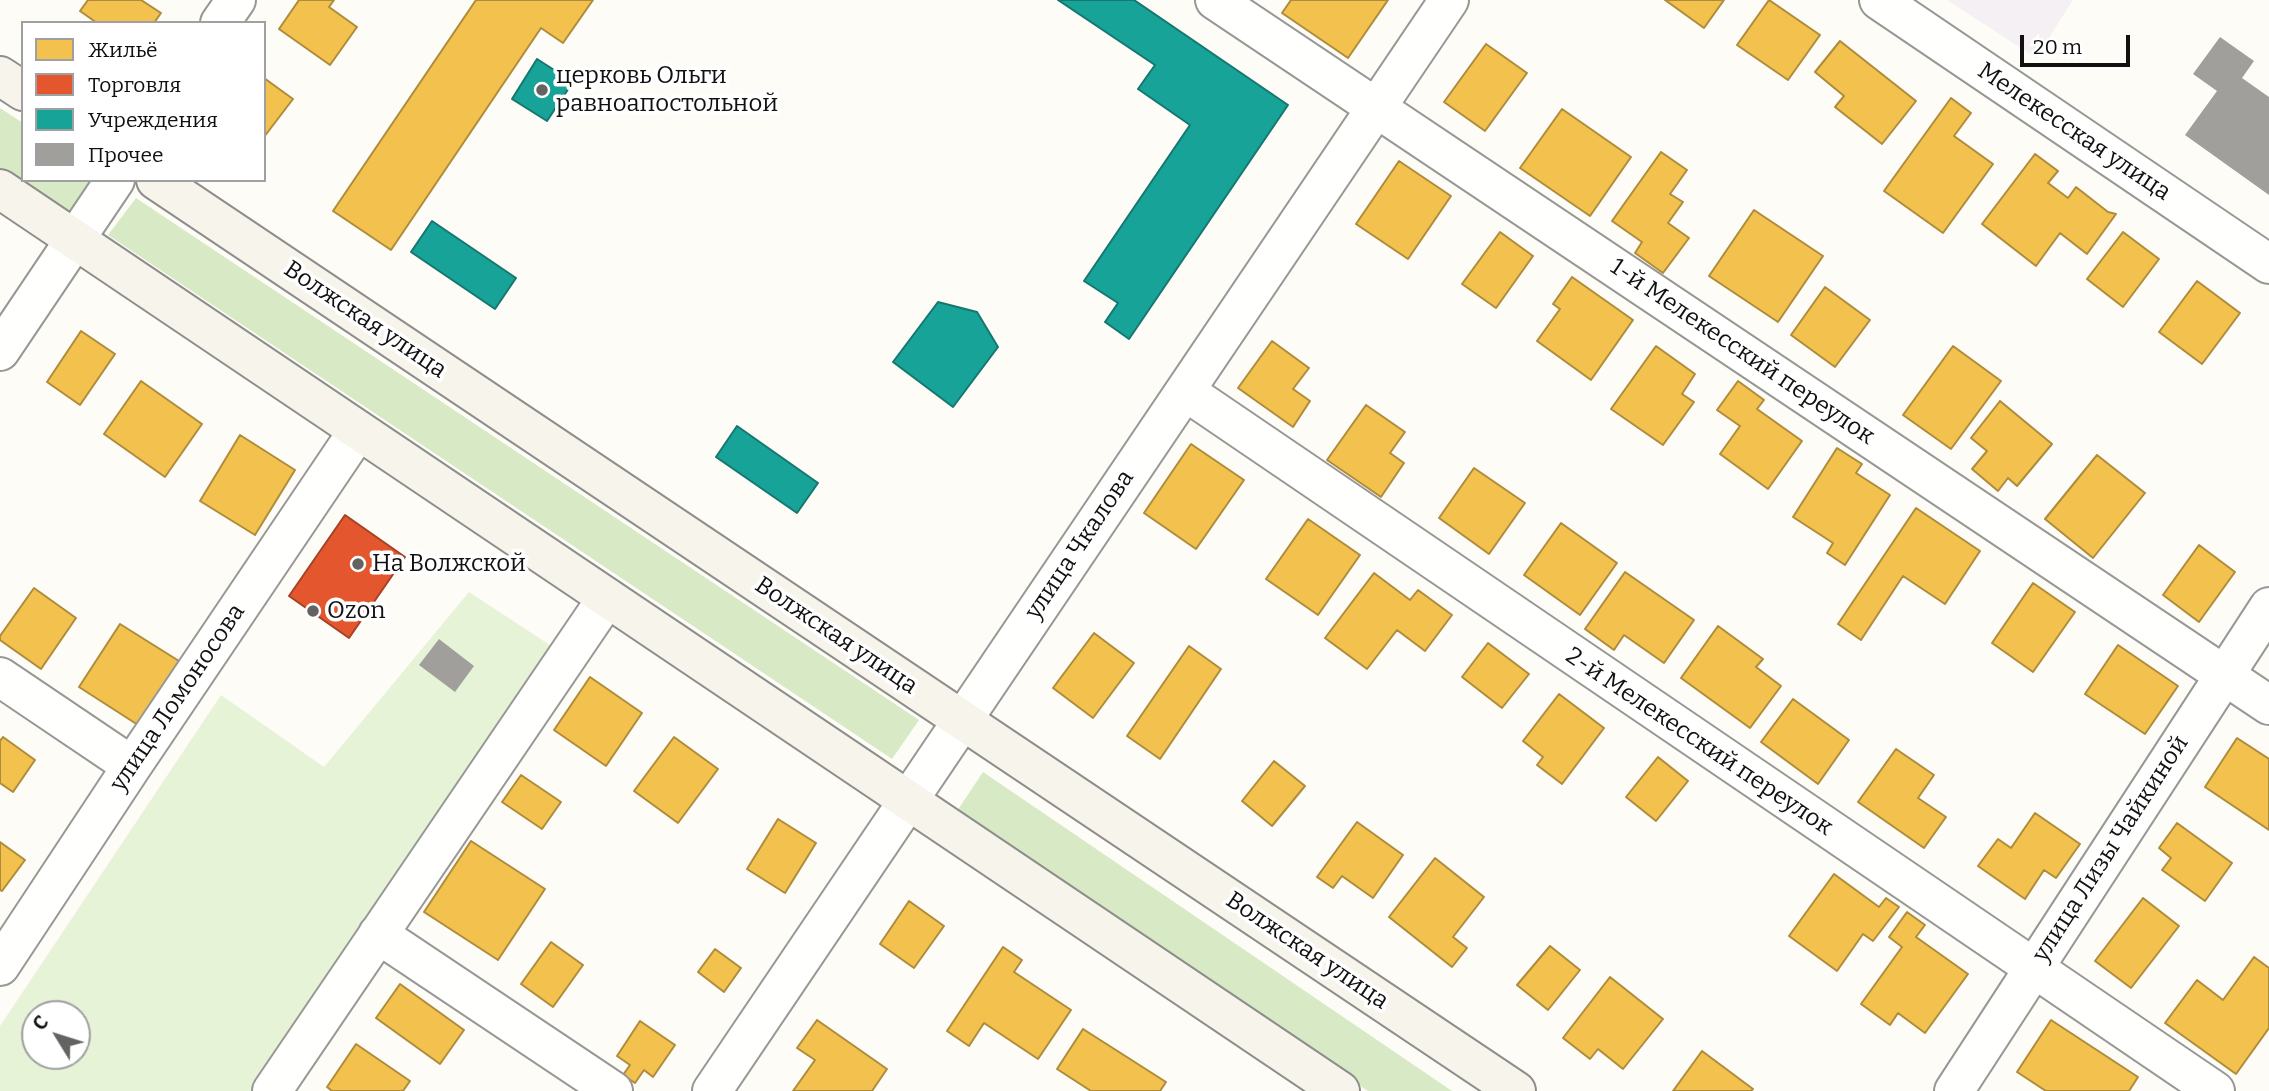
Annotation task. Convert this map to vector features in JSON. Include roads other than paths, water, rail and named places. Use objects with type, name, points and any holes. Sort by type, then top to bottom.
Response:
[{"type":"main road","points":[[0,76],[21,90]]},
{"type":"main road","name":"Волжская улица","points":[[159,182],[1516,1091]]},
{"type":"main road","points":[[0,189],[1337,1090]]},
{"type":"street","points":[[221,21],[236,0]]},
{"type":"street","name":"1-й Мелекесский переулок","points":[[1215,0],[2269,705]]},
{"type":"street","name":"улица Чкалова","points":[[712,1091],[1449,0]]},
{"type":"street","name":"Мелекесская улица","points":[[1878,0],[2269,264]]},
{"type":"street","points":[[0,351],[114,182]]},
{"type":"street","name":"2-й Мелекесский переулок","points":[[1185,391],[2215,1091]]},
{"type":"street","name":"улица Ломоносова","points":[[0,966],[358,430]]},
{"type":"street","points":[[272,1091],[607,598]]},
{"type":"street","name":"улица Лизы Чайкиной","points":[[1954,1091],[2269,607]]},
{"type":"street","points":[[0,677],[132,765]]},
{"type":"street","points":[[378,934],[613,1091]]},
{"type":"place","name":"церковь Ольги равноапостольной","points":[[542,90]]},
{"type":"place","name":"На Волжской","points":[[358,564]]},
{"type":"place","name":"Ozon","points":[[313,611]]}]
